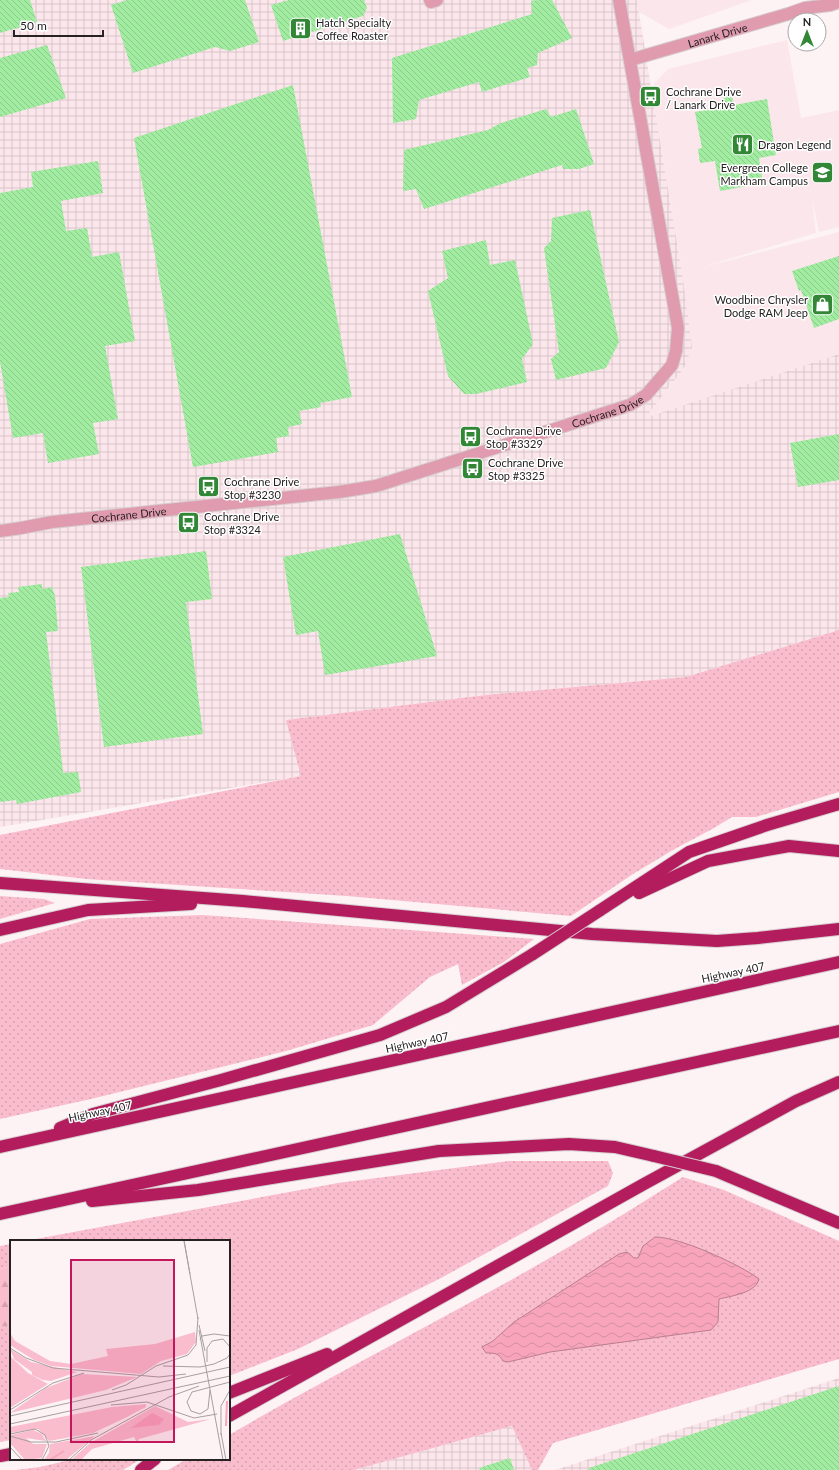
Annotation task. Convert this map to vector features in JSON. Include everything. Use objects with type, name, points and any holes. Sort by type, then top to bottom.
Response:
[{"type":"highway","points":[[32,1140],[93,1114],[380,1035],[446,1007],[533,954],[689,852],[767,825],[839,804]]},
{"type":"highway","points":[[600,911],[708,861],[789,846],[839,851]]},
{"type":"highway","points":[[0,883],[242,901],[592,934],[717,941],[839,929]]},
{"type":"highway","points":[[0,930],[88,910],[242,901]]},
{"type":"highway","name":"Highway 407","points":[[0,1147],[839,962]]},
{"type":"highway","points":[[0,1214],[839,1031]]},
{"type":"highway","points":[[230,1415],[796,1101],[839,1082]]},
{"type":"highway","points":[[28,1208],[198,1190],[440,1151],[569,1144],[615,1147],[716,1171],[839,1223]]},
{"type":"highway","points":[[230,1393],[378,1332]]},
{"type":"highway","points":[[0,1456],[10,1454]]},
{"type":"highway","points":[[141,1470],[154,1460]]},
{"type":"street","points":[[430,0],[431,2],[437,0]]},
{"type":"street","name":"Cochrane Drive","points":[[0,531],[52,522],[339,492],[376,486],[630,405],[646,395],[672,365],[676,351],[678,328],[619,0]]},
{"type":"street","name":"Lanark Drive","points":[[630,60],[769,20],[810,4],[830,5],[839,2]]},
{"type":"shaded area","points":[[0,0],[637,0],[682,273],[692,347],[684,368],[645,418],[839,354],[839,630],[686,677],[486,695],[287,720],[302,776],[0,827]]},
{"type":"shaded area","points":[[637,0],[752,0],[669,29],[639,12]]},
{"type":"shaded area","points":[[787,40],[787,52],[789,52],[801,118],[839,110],[839,227],[819,232],[812,199],[816,233],[699,268],[839,232],[839,354],[644,419],[684,368],[682,273],[651,87],[668,69]]},
{"type":"shaded area","points":[[839,1378],[839,1470],[555,1470]]},
{"type":"shaded area","points":[[512,1426],[532,1470],[354,1470]]},
{"type":"green space","points":[[839,630],[839,792],[756,817],[732,817],[633,874],[571,916],[347,896],[86,879],[0,869],[0,835],[301,776],[286,720],[486,695],[686,677]]},
{"type":"green space","points":[[0,896],[44,899],[55,903],[0,919]]},
{"type":"green space","points":[[203,915],[534,939],[504,962],[462,985],[458,964],[430,977],[373,1025],[286,1051],[91,1099],[0,1119],[0,944],[90,919]]},
{"type":"green space","points":[[509,1161],[608,1161],[613,1173],[608,1186],[441,1278],[298,1349],[230,1376],[230,1240],[30,1240],[338,1183]]},
{"type":"green space","points":[[683,1177],[724,1190],[839,1241],[839,1359],[553,1443],[538,1470],[532,1470],[512,1426],[354,1470],[168,1470],[185,1460],[230,1460],[230,1434],[444,1317],[600,1228]]},
{"type":"green space","points":[[10,1244],[10,1266],[0,1269],[0,1246]]},
{"type":"green space","points":[[10,1266],[10,1325],[0,1327],[0,1269]]},
{"type":"green space","points":[[10,1325],[10,1440],[0,1442],[0,1327]]},
{"type":"green space","points":[[70,1460],[139,1460],[123,1470],[15,1470],[40,1467]]},
{"type":"water","points":[[655,1237],[679,1241],[709,1252],[738,1266],[759,1279],[757,1284],[748,1291],[719,1299],[718,1322],[711,1330],[550,1352],[508,1362],[503,1361],[500,1356],[496,1354],[486,1353],[482,1347],[493,1341],[514,1322],[619,1254],[627,1252],[634,1258],[638,1258],[643,1246]]},
{"type":"building","points":[[0,0],[30,0],[37,22],[0,33]]},
{"type":"building","points":[[127,0],[245,0],[259,42],[230,51],[215,47],[133,73],[111,5]]},
{"type":"building","name":"Hatch Specialty Coffee Roaster","points":[[289,0],[364,0],[367,8],[363,16],[283,41],[271,5]]},
{"type":"building","points":[[552,0],[572,38],[538,53],[537,65],[527,68],[530,77],[482,92],[479,82],[419,100],[416,119],[393,123],[392,58],[532,14],[531,1]]},
{"type":"building","points":[[47,45],[66,98],[0,117],[0,58]]},
{"type":"building","points":[[293,85],[352,397],[320,403],[321,407],[299,411],[302,424],[288,427],[289,436],[276,438],[278,452],[193,467],[134,138]]},
{"type":"building","name":"Dragon Legend","points":[[732,96],[734,105],[767,99],[776,155],[759,158],[763,183],[720,191],[715,161],[700,163],[698,149],[702,148],[695,112],[724,107],[723,98]]},
{"type":"building","points":[[546,109],[551,117],[576,109],[594,164],[579,169],[563,169],[562,165],[424,209],[416,189],[403,191],[404,150],[488,130],[501,123]]},
{"type":"building","points":[[98,161],[103,193],[61,201],[66,231],[87,228],[92,257],[119,252],[135,341],[105,346],[118,419],[93,423],[99,454],[48,463],[43,433],[13,438],[0,362],[0,193],[33,187],[31,172]]},
{"type":"building","points":[[590,210],[619,342],[606,368],[556,380],[551,359],[559,352],[544,248],[551,241],[552,218]]},
{"type":"building","points":[[486,240],[490,265],[515,260],[533,344],[522,359],[527,382],[476,394],[464,394],[448,376],[428,291],[448,278],[442,251]]},
{"type":"building","name":"Woodbine Chrysler Dodge RAM Jeep","points":[[839,256],[839,319],[814,328],[801,290],[799,291],[792,271]]},
{"type":"building","points":[[839,434],[839,480],[798,487],[790,443]]},
{"type":"building","points":[[400,534],[437,656],[325,675],[318,631],[296,635],[283,557]]},
{"type":"building","points":[[206,551],[212,599],[186,602],[203,734],[104,747],[81,567]]},
{"type":"building","points":[[42,584],[42,589],[52,587],[55,596],[58,631],[46,632],[63,773],[78,772],[81,792],[17,804],[16,800],[0,802],[0,598],[9,597],[8,593],[19,592],[18,587]]},
{"type":"building","points":[[839,1386],[839,1470],[589,1470],[589,1468]]},
{"type":"building","points":[[510,1458],[514,1470],[480,1470],[479,1468]]},
{"type":"place","name":"Hatch Specialty Coffee Roaster","points":[[301,28]]},
{"type":"place","name":"Cochrane Drive / Lanark Drive","points":[[650,97]]},
{"type":"place","name":"Dragon Legend","points":[[742,144]]},
{"type":"place","name":"Evergreen College Markham Campus","points":[[823,173]]},
{"type":"place","name":"Woodbine Chrysler Dodge RAM Jeep","points":[[823,305]]},
{"type":"place","name":"Cochrane Drive Stop #3329","points":[[470,436]]},
{"type":"place","name":"Cochrane Drive Stop #3325","points":[[473,468]]},
{"type":"place","name":"Cochrane Drive Stop #3230","points":[[208,487]]},
{"type":"place","name":"Cochrane Drive Stop #3324","points":[[188,522]]}]
